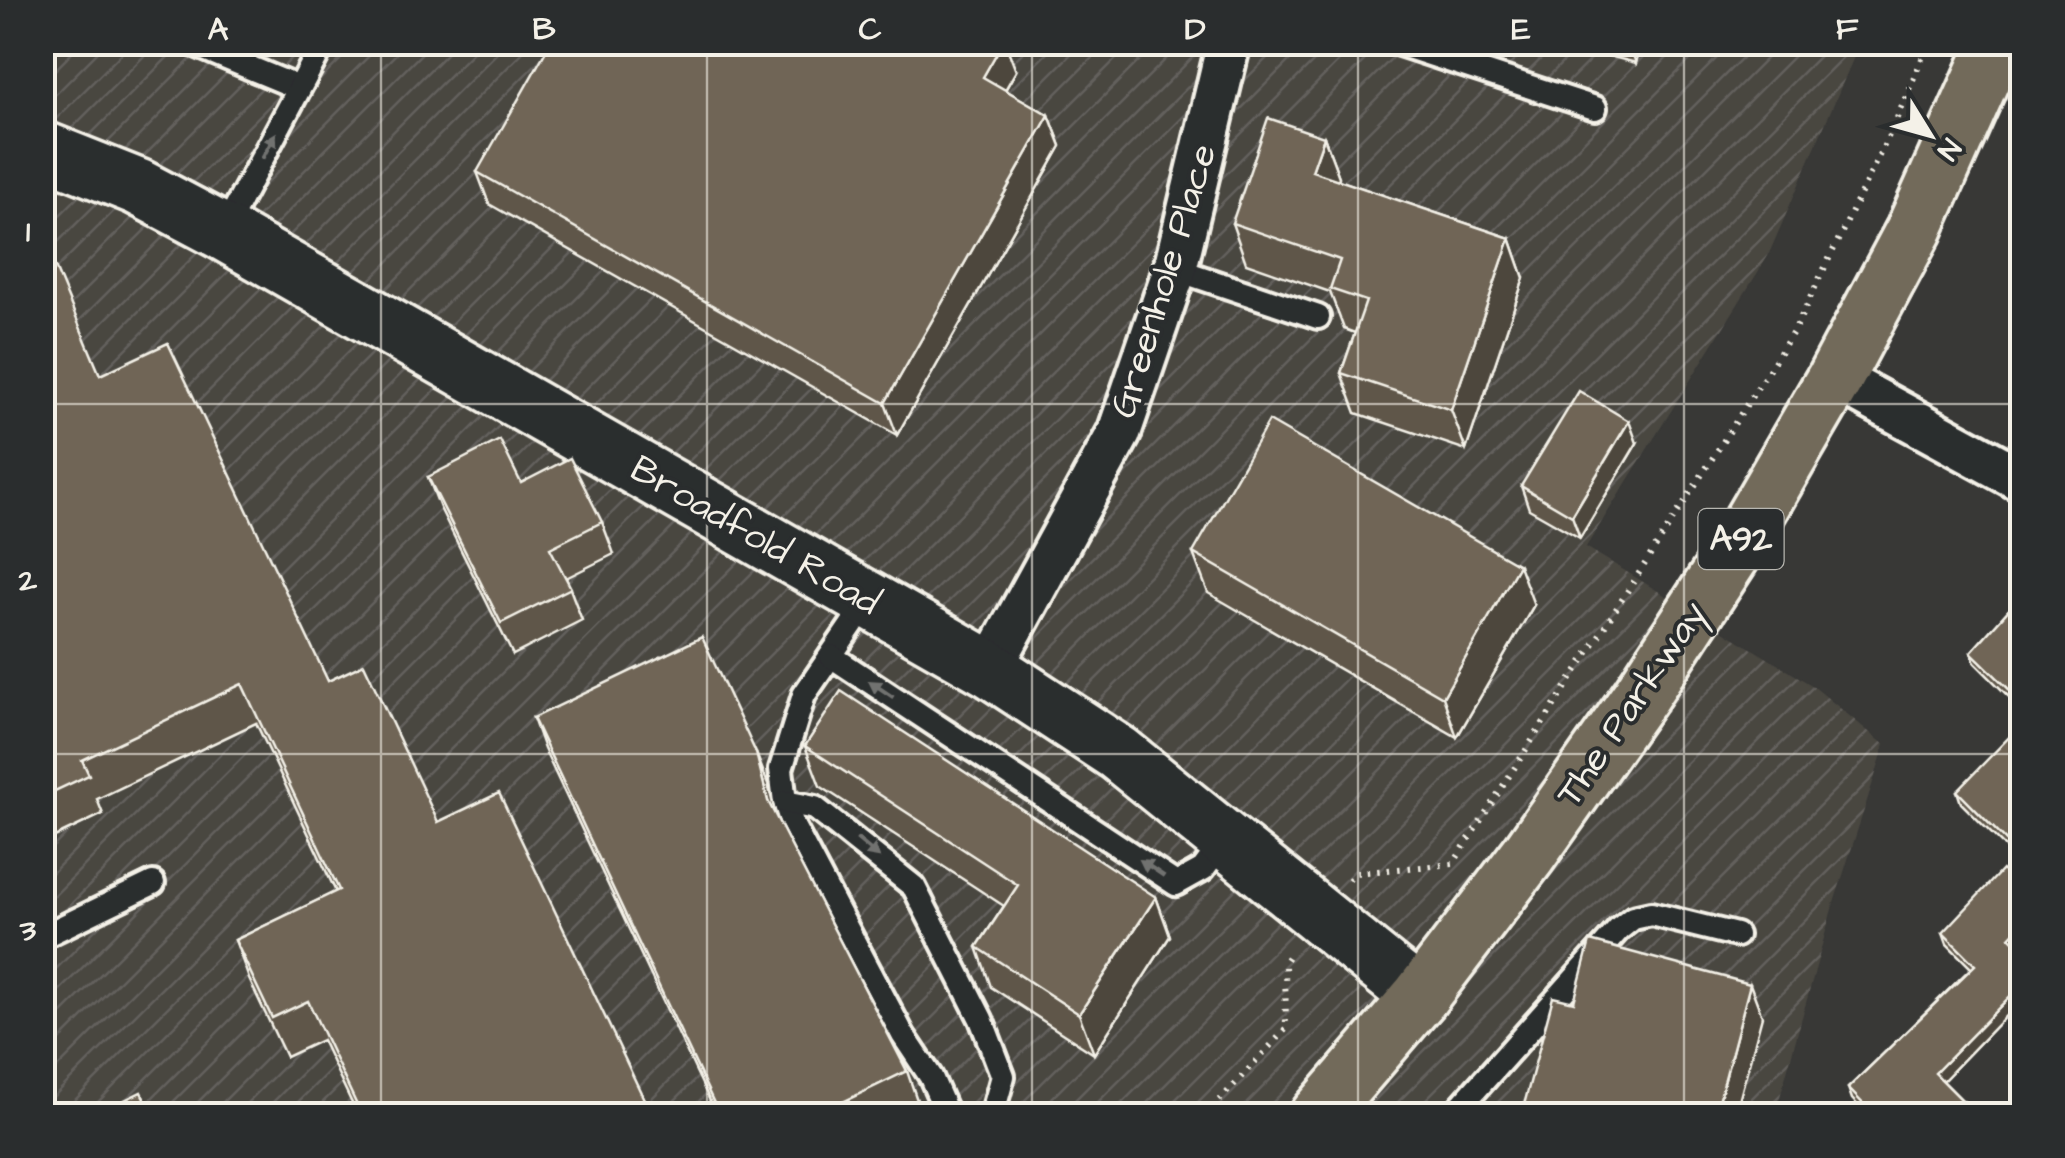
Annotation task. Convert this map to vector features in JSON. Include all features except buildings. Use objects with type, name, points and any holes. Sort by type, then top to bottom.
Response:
[{"type":"main road","name":"The Parkway","points":[[1318,1116],[1420,998],[1529,854],[1641,695],[1732,555],[1835,378],[1914,230],[1998,42]]},
{"type":"street","name":"Greenhole Place","points":[[990,669],[1119,432],[1175,268],[1229,42]]},
{"type":"street","name":"Broadfold Road","points":[[42,148],[138,187],[223,232],[990,669],[1118,753],[1420,998]]},
{"type":"street","points":[[1835,378],[2022,480]]},
{"type":"lane","points":[[188,42],[299,88]]},
{"type":"lane","points":[[223,232],[324,42]]},
{"type":"lane","points":[[1393,42],[1595,108]]},
{"type":"lane","points":[[1175,268],[1318,317]]},
{"type":"lane","points":[[868,601],[804,694],[781,769],[784,802],[802,844],[948,1116]]},
{"type":"lane","points":[[831,656],[1176,884],[1203,870],[1225,839]]},
{"type":"lane","points":[[784,802],[815,808],[914,887],[981,1019],[1003,1076],[992,1116]]},
{"type":"lane","points":[[42,937],[153,883]]},
{"type":"lane","points":[[1452,1116],[1619,929],[1634,918],[1651,914],[1736,935]]},
{"type":"path","points":[[1205,1116],[1286,1029],[1285,961],[1355,873],[1453,864],[1795,330],[1894,125],[1929,42]]},
{"type":"shaded area","points":[[42,43],[1860,43],[1768,256],[1586,547],[1813,686],[1885,745],[1832,909],[1775,1115],[43,1115]]}]
